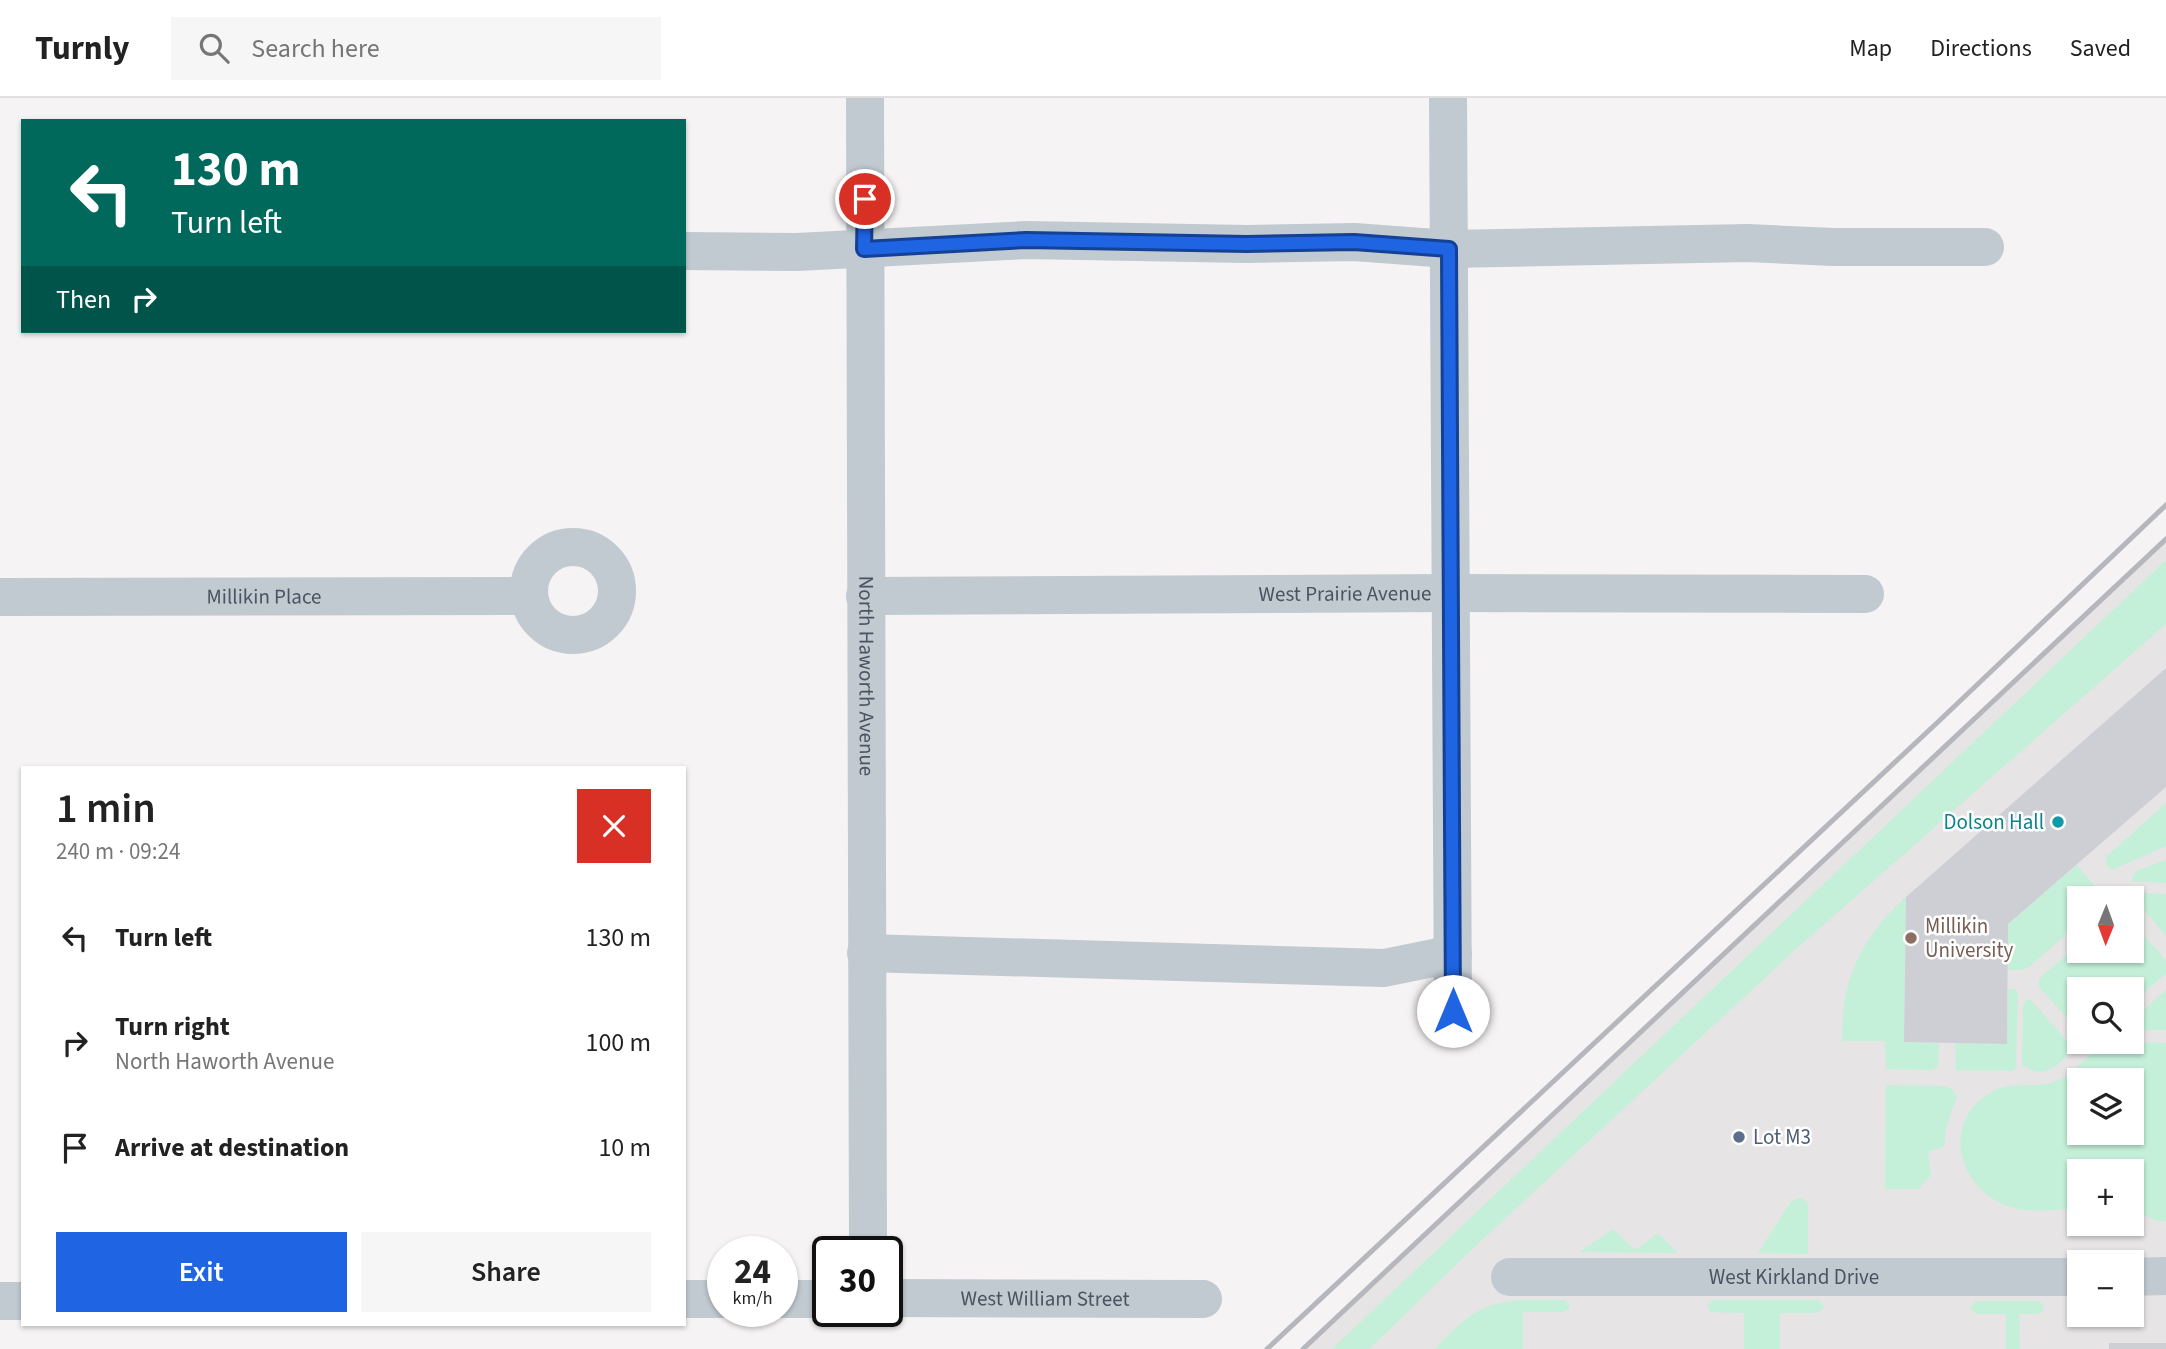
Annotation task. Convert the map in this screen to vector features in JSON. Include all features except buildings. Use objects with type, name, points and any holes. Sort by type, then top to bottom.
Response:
[{"type":"street","name":"North Haworth Avenue","points":[[865,98],[868,1236]]},
{"type":"street","points":[[1448,98],[1453,1011]]},
{"type":"street","points":[[686,251],[864,249],[1026,240],[1247,244],[1354,242],[1449,249],[1748,243],[1833,247],[1985,247]]},
{"type":"street","name":"West Prairie Avenue","points":[[865,596],[1865,594]]},
{"type":"street","name":"Millikin Place","points":[[0,597],[529,596]]},
{"type":"street","points":[[866,953],[1384,968],[1453,954]]},
{"type":"street","points":[[2144,1277],[2166,1276]]},
{"type":"street","name":"West Kirkland Drive","points":[[1510,1277],[2067,1277]]},
{"type":"street","name":"West William Street","points":[[903,1298],[1203,1299]]},
{"type":"street","points":[[686,1299],[707,1299]]},
{"type":"street","points":[[0,1301],[21,1301]]},
{"type":"shaded area","name":"Millikin University","points":[[2166,539],[2166,1349],[1303,1349],[1755,926]]},
{"type":"green space","points":[[2166,560],[2166,624],[1796,949],[1482,1240],[1369,1349],[1332,1349]]},
{"type":"green space","points":[[2166,803],[2166,846],[2112,870],[2106,864],[2107,856]]},
{"type":"green space","points":[[2166,860],[2166,883],[2131,881],[2136,871]]},
{"type":"green space","points":[[2077,865],[2095,886],[2067,886],[2067,934],[2022,970],[2008,970],[2008,924]]},
{"type":"green space","points":[[2144,893],[2166,894],[2166,936],[2144,910]]},
{"type":"green space","points":[[1906,897],[1904,1042],[1939,1043],[1938,1066],[1933,1070],[1886,1069],[1885,1041],[1842,1041],[1845,998],[1857,961],[1877,928]]},
{"type":"green space","points":[[2144,935],[2166,961],[2166,974],[2144,992],[2144,977],[2067,977],[2067,1018],[2039,987],[2039,979],[2067,954],[2067,963],[2144,963]]},
{"type":"green space","points":[[2008,989],[2018,992],[2016,1068],[2012,1071],[1956,1070],[1955,1043],[2007,1044]]},
{"type":"green space","points":[[2166,990],[2166,1030],[2144,1030],[2144,1009]]},
{"type":"green space","points":[[2027,1000],[2031,1000],[2067,1041],[2068,1054],[2050,1069],[2030,1070],[2022,1065],[2023,1005]]},
{"type":"green space","points":[[2144,1042],[2166,1043],[2166,1221],[2157,1221],[2144,1215],[2144,1159],[2067,1159],[2067,1209],[2013,1208],[1987,1195],[1974,1182],[1961,1150],[1961,1134],[1966,1118],[1977,1103],[2001,1088],[2049,1084],[2067,1075],[2067,1145],[2144,1145],[2144,1068],[2076,1068],[2092,1054],[2144,1054]]},
{"type":"green space","points":[[1886,1085],[1943,1086],[1952,1089],[1957,1097],[1946,1128],[1944,1146],[1928,1152],[1931,1175],[1919,1189],[1885,1189]]},
{"type":"green space","points":[[1802,1198],[1808,1204],[1808,1254],[1758,1253],[1790,1203]]},
{"type":"green space","points":[[1613,1229],[1634,1249],[1658,1233],[1678,1253],[1580,1252]]},
{"type":"green space","points":[[1523,1300],[1564,1300],[1569,1304],[1569,1309],[1563,1312],[1523,1312],[1523,1349],[1435,1349],[1464,1321],[1483,1308]]},
{"type":"green space","points":[[1714,1300],[1819,1300],[1824,1306],[1816,1313],[1780,1313],[1780,1349],[1744,1349],[1744,1313],[1711,1312],[1707,1306]]},
{"type":"green space","points":[[1976,1301],[2039,1301],[2044,1310],[2038,1314],[2019,1314],[2020,1349],[2006,1349],[2006,1314],[1976,1314],[1970,1308]]},
{"type":"railway","points":[[1267,1349],[1939,721],[2166,505]]},
{"type":"railway","points":[[1303,1349],[2166,539]]},
{"type":"place","name":"Dolson Hall","points":[[2058,822]]},
{"type":"place","name":"Millikin University","points":[[1911,938]]},
{"type":"place","name":"Lot M3","points":[[1739,1137]]},
{"type":"route","points":[[865,199],[864,249],[1026,240],[1247,244],[1354,242],[1449,249],[1453,1011]]}]
